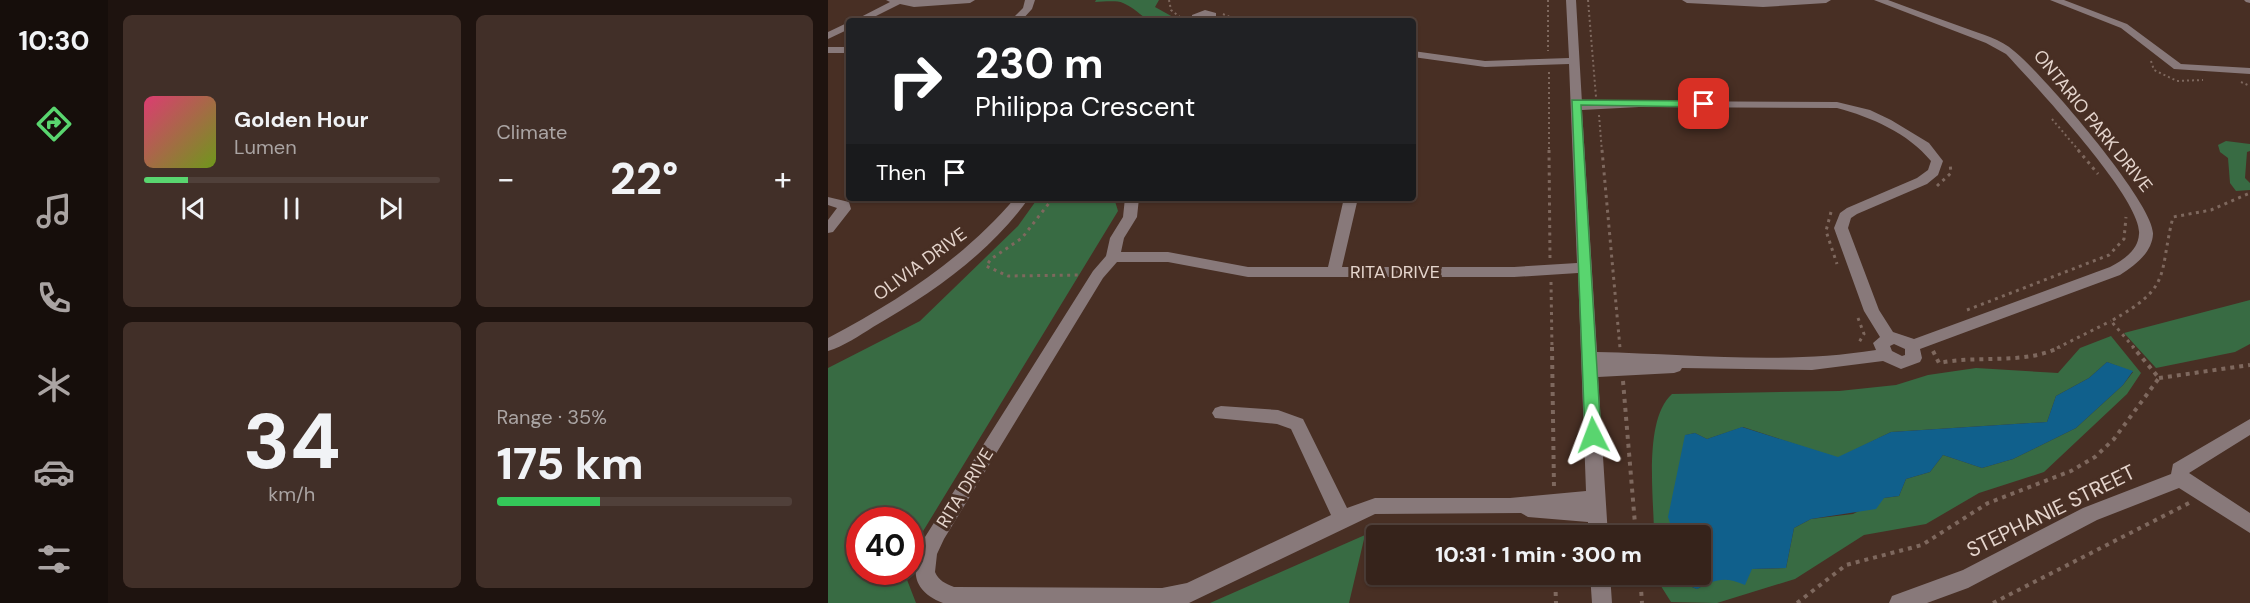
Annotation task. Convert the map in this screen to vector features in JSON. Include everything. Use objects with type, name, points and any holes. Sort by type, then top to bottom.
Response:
[{"type":"street","points":[[863,18],[893,1],[969,0]]},
{"type":"street","points":[[1018,18],[1027,9],[1030,0]]},
{"type":"street","points":[[1571,0],[1597,525]]},
{"type":"street","points":[[1688,0],[1751,0]]},
{"type":"street","points":[[1776,0],[1795,2]]},
{"type":"street","points":[[1733,1],[1763,4],[1826,0]]},
{"type":"street","name":"ONTARIO PARK DRIVE","points":[[1879,0],[1990,41],[2010,52],[2131,195],[2146,226],[2144,245],[2139,252],[2115,271],[1918,345]]},
{"type":"street","points":[[2055,0],[2124,26],[2178,67],[2250,71]]},
{"type":"street","points":[[828,36],[846,27]]},
{"type":"street","points":[[828,50],[846,50]]},
{"type":"street","points":[[1416,55],[1469,63],[1574,64]]},
{"type":"street","points":[[1575,104],[1847,107],[1876,116],[1930,151],[1937,167],[1929,177],[1852,211],[1845,216],[1840,228],[1872,311],[1888,338]]},
{"type":"street","points":[[828,201],[844,205],[844,209],[828,229]]},
{"type":"street","name":"OLIVIA DRIVE","points":[[828,345],[892,310],[954,267],[995,230],[1019,201]]},
{"type":"street","points":[[1113,257],[1118,238],[1130,217],[1132,201]]},
{"type":"street","points":[[1334,272],[1351,201]]},
{"type":"street","name":"RITA DRIVE","points":[[1584,272],[1248,272],[1168,256],[1113,257],[1098,275],[1059,341],[937,533],[923,561],[928,584],[938,593],[954,597],[1162,598],[1189,593],[1363,510],[1382,506],[1510,506],[1554,512],[1596,506]]},
{"type":"street","points":[[1888,338],[1918,345],[1914,358],[1906,363],[1895,362],[1885,355],[1880,347],[1888,338]]},
{"type":"street","points":[[1589,364],[1824,364],[1885,355]]},
{"type":"street","points":[[1221,413],[1278,417],[1297,424],[1342,519]]},
{"type":"street","points":[[2250,426],[2179,470],[2181,479],[2250,524]]},
{"type":"street","name":"STEPHANIE STREET","points":[[1899,603],[1968,578],[2090,514],[2144,491],[2181,479]]},
{"type":"street","points":[[1601,585],[1602,603]]},
{"type":"path","points":[[1169,0],[1171,10],[1180,16],[1178,18]]},
{"type":"path","points":[[1588,0],[1635,525]]},
{"type":"path","points":[[2050,117],[2102,179]]},
{"type":"path","points":[[1933,188],[1941,184],[1951,173],[1948,158]]},
{"type":"path","points":[[1918,345],[1936,353],[1935,357],[1939,363],[1981,356],[2044,355],[2140,307],[2156,291],[2168,250],[2173,217],[2177,214],[2211,210],[2248,193]]},
{"type":"path","points":[[1051,201],[1022,238],[990,259],[986,266],[1008,276],[1078,274]]},
{"type":"path","points":[[1826,220],[1835,208]]},
{"type":"path","points":[[1966,310],[2109,255],[2123,241],[2127,232],[2125,214]]},
{"type":"path","points":[[1856,346],[1864,334],[1859,319]]},
{"type":"path","points":[[2111,321],[2159,378]]},
{"type":"path","points":[[1797,603],[1846,565],[1922,544],[1988,503],[2071,471],[2095,457],[2114,439],[2159,378],[2250,365]]},
{"type":"path","points":[[1993,603],[2199,498]]},
{"type":"path","points":[[1555,585],[1556,603]]},
{"type":"path","points":[[1641,585],[1642,603]]},
{"type":"green space","points":[[1096,0],[1159,0],[1155,7],[1173,17],[1145,18],[1123,3],[1095,2]]},
{"type":"green space","points":[[2226,141],[2250,144],[2250,151],[2247,152],[2245,178],[2250,183],[2250,190],[2236,191],[2230,183],[2228,158],[2220,152],[2218,145]]},
{"type":"green space","points":[[1036,201],[1115,201],[1118,211],[924,530],[924,507],[846,507],[846,585],[909,585],[916,603],[828,603],[828,368],[920,321],[1018,226]]},
{"type":"green space","points":[[2250,300],[2250,344],[2235,352],[2156,368],[2124,333]]},
{"type":"green space","points":[[2111,336],[2141,373],[2127,394],[2044,472],[1979,493],[1926,524],[1864,535],[1795,579],[1717,603],[1671,602],[1660,585],[1687,585],[1697,589],[1704,585],[1711,585],[1711,581],[1715,579],[1730,578],[1752,569],[1786,568],[1794,528],[1811,519],[1853,514],[1884,498],[1899,496],[1906,479],[1930,472],[1943,455],[1982,468],[2013,459],[2076,428],[2123,385],[2133,372],[2107,362],[2089,378],[2056,396],[2047,422],[1891,432],[1838,458],[1743,427],[1707,439],[1695,433],[1686,435],[1669,517],[1671,525],[1654,525],[1652,460],[1654,440],[1663,406],[1672,394],[1839,391],[1896,385],[1928,375],[1976,368],[2058,373],[2080,348]]},
{"type":"green space","points":[[1365,535],[1349,603],[1210,603]]},
{"type":"water","points":[[2107,362],[2133,371],[2123,385],[2076,428],[2013,459],[1982,468],[1943,455],[1930,472],[1906,479],[1899,496],[1884,498],[1876,509],[1811,519],[1794,528],[1786,568],[1752,569],[1745,585],[1732,580],[1711,582],[1711,525],[1671,525],[1668,517],[1685,435],[1695,433],[1707,439],[1742,427],[1838,457],[1891,432],[2047,422],[2056,396],[2089,378]]},
{"type":"water","points":[[1687,585],[1705,585],[1697,589]]},
{"type":"route","points":[[1593,435],[1575,102],[1704,104]]}]
